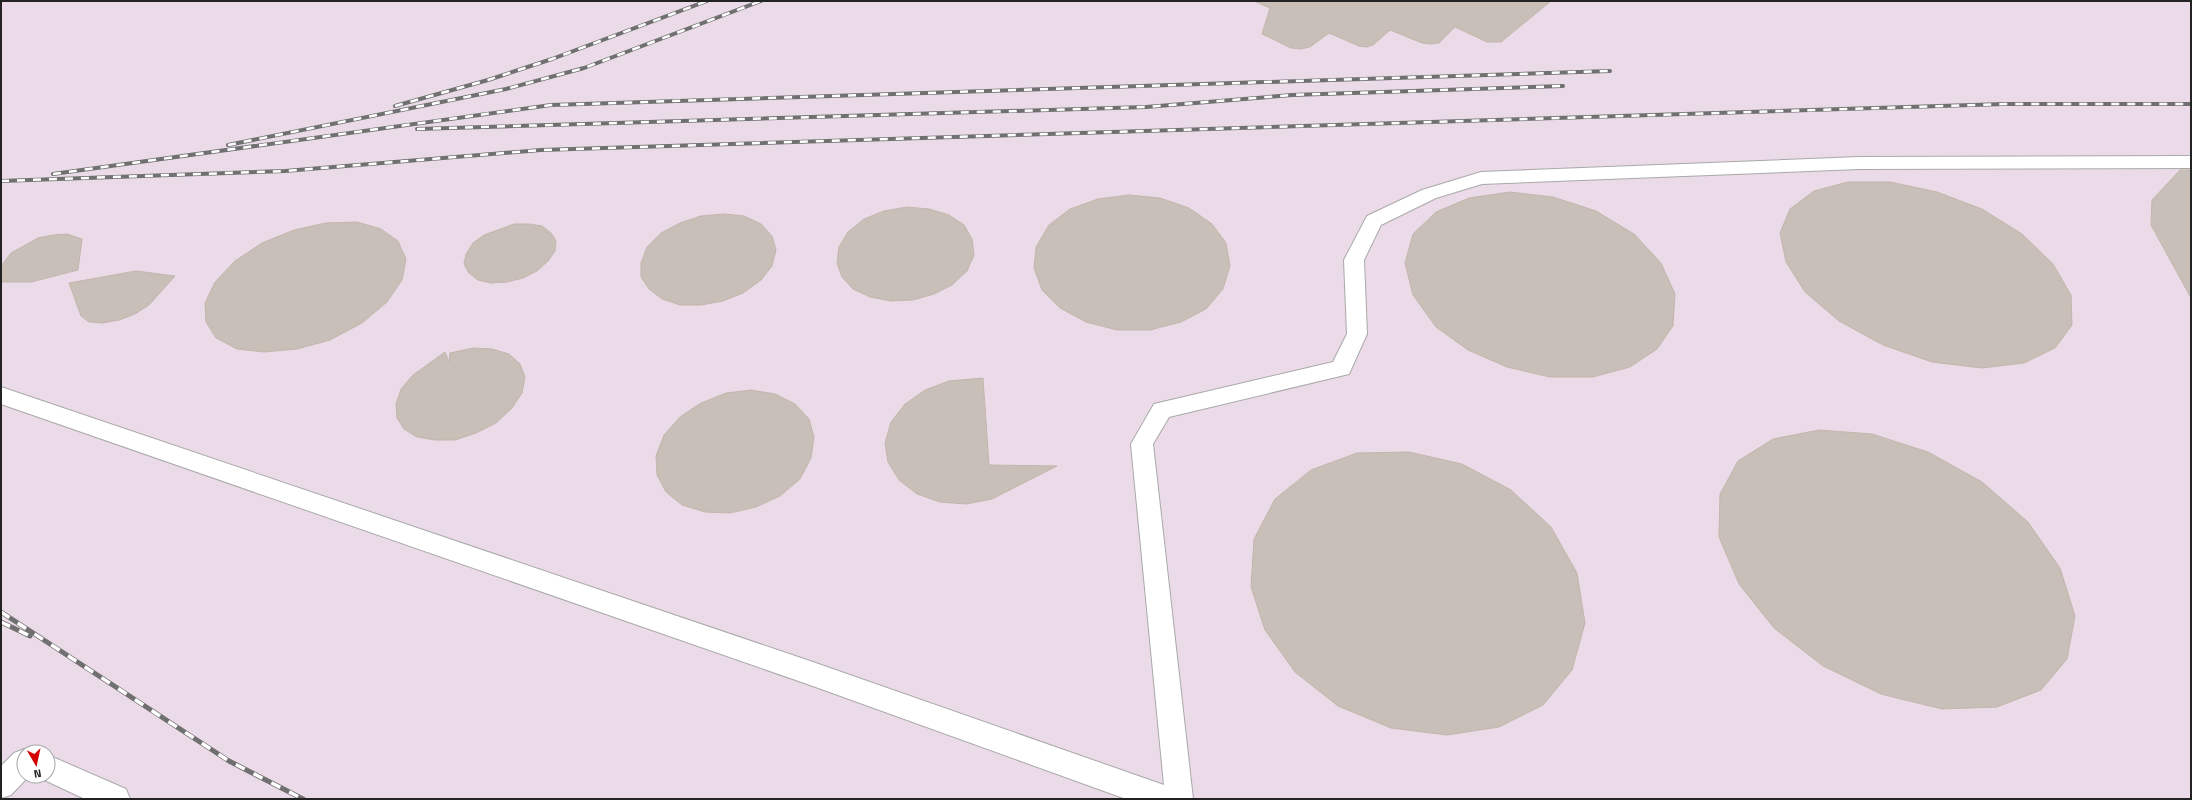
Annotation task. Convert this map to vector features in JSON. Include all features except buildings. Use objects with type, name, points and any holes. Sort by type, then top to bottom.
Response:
[{"type":"lane","points":[[1179,799],[1142,444],[1162,410],[1341,368],[1357,334],[1354,260],[1374,221],[1429,194],[1481,178],[1859,163],[2191,162]]},
{"type":"lane","points":[[1,395],[810,673],[1164,799]]},
{"type":"lane","points":[[1,785],[16,770]]},
{"type":"lane","points":[[56,772],[116,799]]},
{"type":"shaded area","points":[[1,1],[2191,1],[2191,799],[1,799]]},
{"type":"railway","points":[[395,106],[488,80],[552,59],[707,1]]},
{"type":"railway","points":[[228,145],[506,89],[584,68],[761,1]]},
{"type":"railway","points":[[53,174],[551,105],[1610,71]]},
{"type":"railway","points":[[417,129],[1146,107],[1292,95],[1563,86]]},
{"type":"railway","points":[[1,181],[285,171],[541,150],[2004,104],[2191,104]]},
{"type":"railway","points":[[1,612],[229,761],[303,799]]},
{"type":"railway","points":[[1,622],[30,636]]}]
